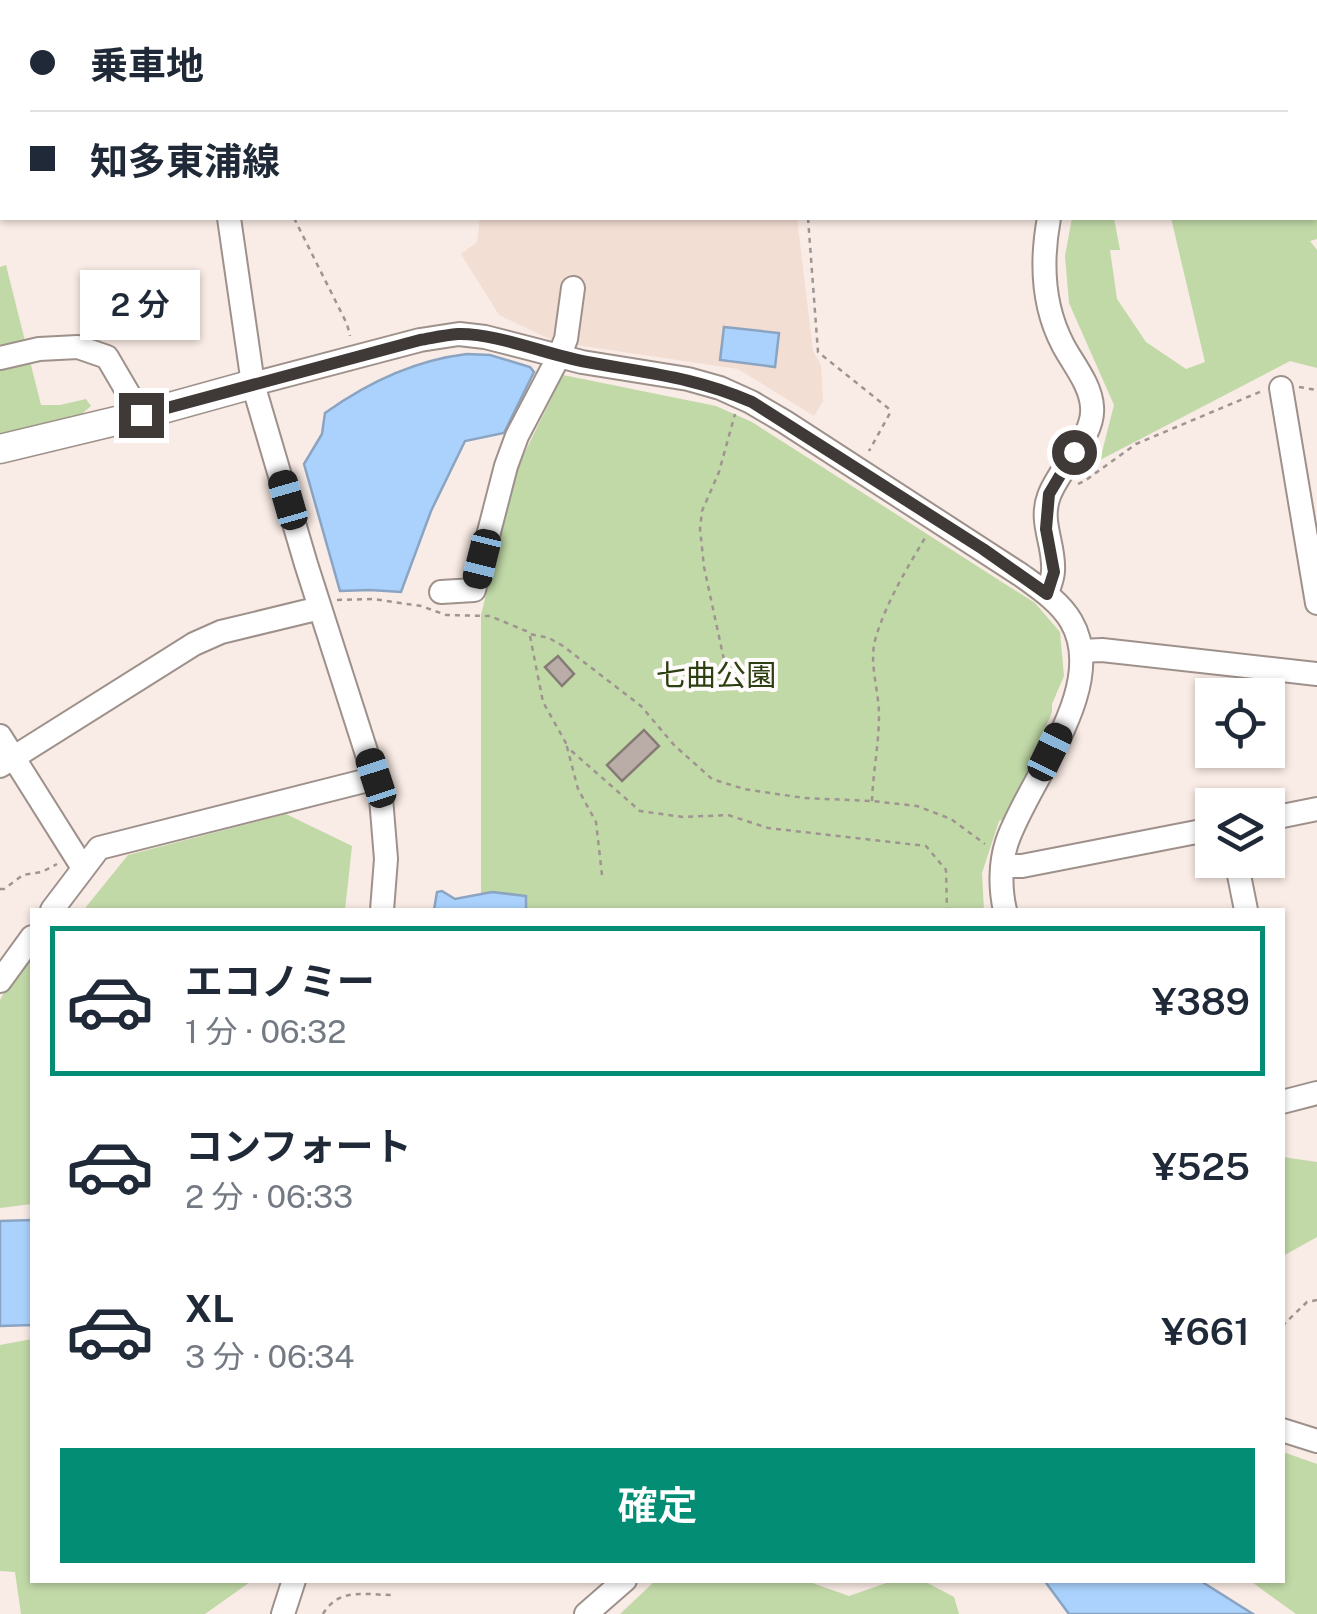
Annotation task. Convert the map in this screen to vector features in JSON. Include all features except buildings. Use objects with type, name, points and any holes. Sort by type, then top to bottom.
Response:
[{"type":"main road","points":[[0,449],[253,384]]},
{"type":"street","points":[[230,220],[253,384],[376,778],[386,859],[382,908]]},
{"type":"street","points":[[1047,594],[1054,572],[1046,529],[1049,494],[1090,425],[1092,407],[1050,314],[1044,266],[1049,220]]},
{"type":"street","points":[[441,592],[474,590],[506,466],[566,339],[573,288]]},
{"type":"street","points":[[253,384],[420,340],[459,334],[688,379],[741,397],[785,422],[983,549],[1047,594],[1070,618],[1081,651],[1082,670],[1070,712],[1015,823],[1003,859],[1005,908]]},
{"type":"street","points":[[0,358],[39,349],[78,347],[106,357],[141,415]]},
{"type":"street","points":[[1281,388],[1317,603]]},
{"type":"street","points":[[7,762],[194,644],[221,632],[320,608]]},
{"type":"street","points":[[1081,651],[1102,650],[1317,674]]},
{"type":"street","points":[[0,736],[7,762],[79,861]]},
{"type":"street","points":[[53,908],[79,861],[99,848],[376,778]]},
{"type":"street","points":[[1285,816],[1317,809]]},
{"type":"street","points":[[1003,859],[1022,866],[1195,832]]},
{"type":"street","points":[[1240,878],[1246,908]]},
{"type":"street","points":[[0,982],[30,940]]},
{"type":"street","points":[[1285,1101],[1317,1093]]},
{"type":"street","points":[[1285,1431],[1317,1441]]},
{"type":"street","points":[[283,1614],[293,1583]]},
{"type":"street","points":[[586,1614],[622,1583]]},
{"type":"path","points":[[295,220],[347,324],[355,357]]},
{"type":"path","points":[[808,220],[818,352],[890,413],[859,470]]},
{"type":"path","points":[[1059,478],[1073,486],[1136,444],[1244,397],[1273,388],[1317,390]]},
{"type":"path","points":[[726,669],[704,567],[700,529],[702,511],[719,472],[741,397]]},
{"type":"path","points":[[872,801],[879,709],[873,649],[904,574],[937,520]]},
{"type":"path","points":[[320,608],[344,598],[373,599],[421,606],[446,616],[490,616],[563,646],[641,706],[674,745],[712,779],[804,798],[902,803],[928,810],[951,820],[1003,859]]},
{"type":"path","points":[[530,634],[543,702],[567,747],[578,789],[596,822],[602,875]]},
{"type":"path","points":[[567,747],[640,811],[683,817],[728,815],[768,828],[926,846],[946,870],[947,908]]},
{"type":"path","points":[[0,888],[24,875],[79,861]]},
{"type":"path","points":[[1285,1323],[1308,1302],[1317,1300]]},
{"type":"path","points":[[323,1614],[338,1597],[392,1595]]},
{"type":"shaded area","points":[[480,220],[797,220],[813,351],[821,365],[823,401],[814,416],[738,369],[556,342],[499,315],[461,254],[477,242]]},
{"type":"green space","points":[[1072,220],[1114,220],[1120,250],[1110,250],[1117,299],[1146,342],[1186,369],[1205,362],[1171,220],[1317,220],[1317,239],[1310,241],[1317,250],[1317,368],[1290,361],[1100,460],[1114,405],[1069,303],[1065,256]]},
{"type":"green space","points":[[6,265],[41,405],[86,399],[91,406],[77,418],[0,436],[0,267]]},
{"type":"green space","name":"七曲公園","points":[[563,375],[716,406],[752,422],[1035,603],[1060,632],[1064,676],[1008,818],[999,821],[982,873],[984,908],[481,908],[481,615],[517,468]]},
{"type":"green space","points":[[286,814],[352,846],[345,908],[86,908],[128,855]]},
{"type":"green space","points":[[30,960],[30,1204],[0,1208],[0,1000]]},
{"type":"green space","points":[[1285,1157],[1317,1162],[1317,1237],[1285,1255]]},
{"type":"green space","points":[[30,1339],[30,1583],[249,1583],[205,1614],[21,1614],[15,1572],[0,1571],[0,1345]]},
{"type":"green space","points":[[1285,1453],[1317,1464],[1317,1614],[1296,1614],[1253,1583],[1285,1583]]},
{"type":"green space","points":[[653,1583],[812,1583],[849,1596],[886,1583],[928,1583],[954,1597],[959,1614],[620,1614]]},
{"type":"water","points":[[724,327],[779,333],[775,367],[720,360]]},
{"type":"water","points":[[467,354],[490,355],[530,367],[534,372],[504,433],[465,441],[431,511],[401,592],[340,591],[304,464],[322,434],[325,413],[393,374]]},
{"type":"water","points":[[437,892],[455,899],[492,892],[526,896],[526,908],[434,908]]},
{"type":"water","points":[[30,1220],[30,1325],[0,1326],[0,1221]]},
{"type":"water","points":[[1046,1583],[1204,1583],[1253,1614],[1069,1614]]},
{"type":"route","points":[[141,415],[420,340],[459,334],[485,337],[582,362],[688,379],[752,402],[1047,594],[1054,572],[1046,529],[1049,494],[1074,452]]}]
